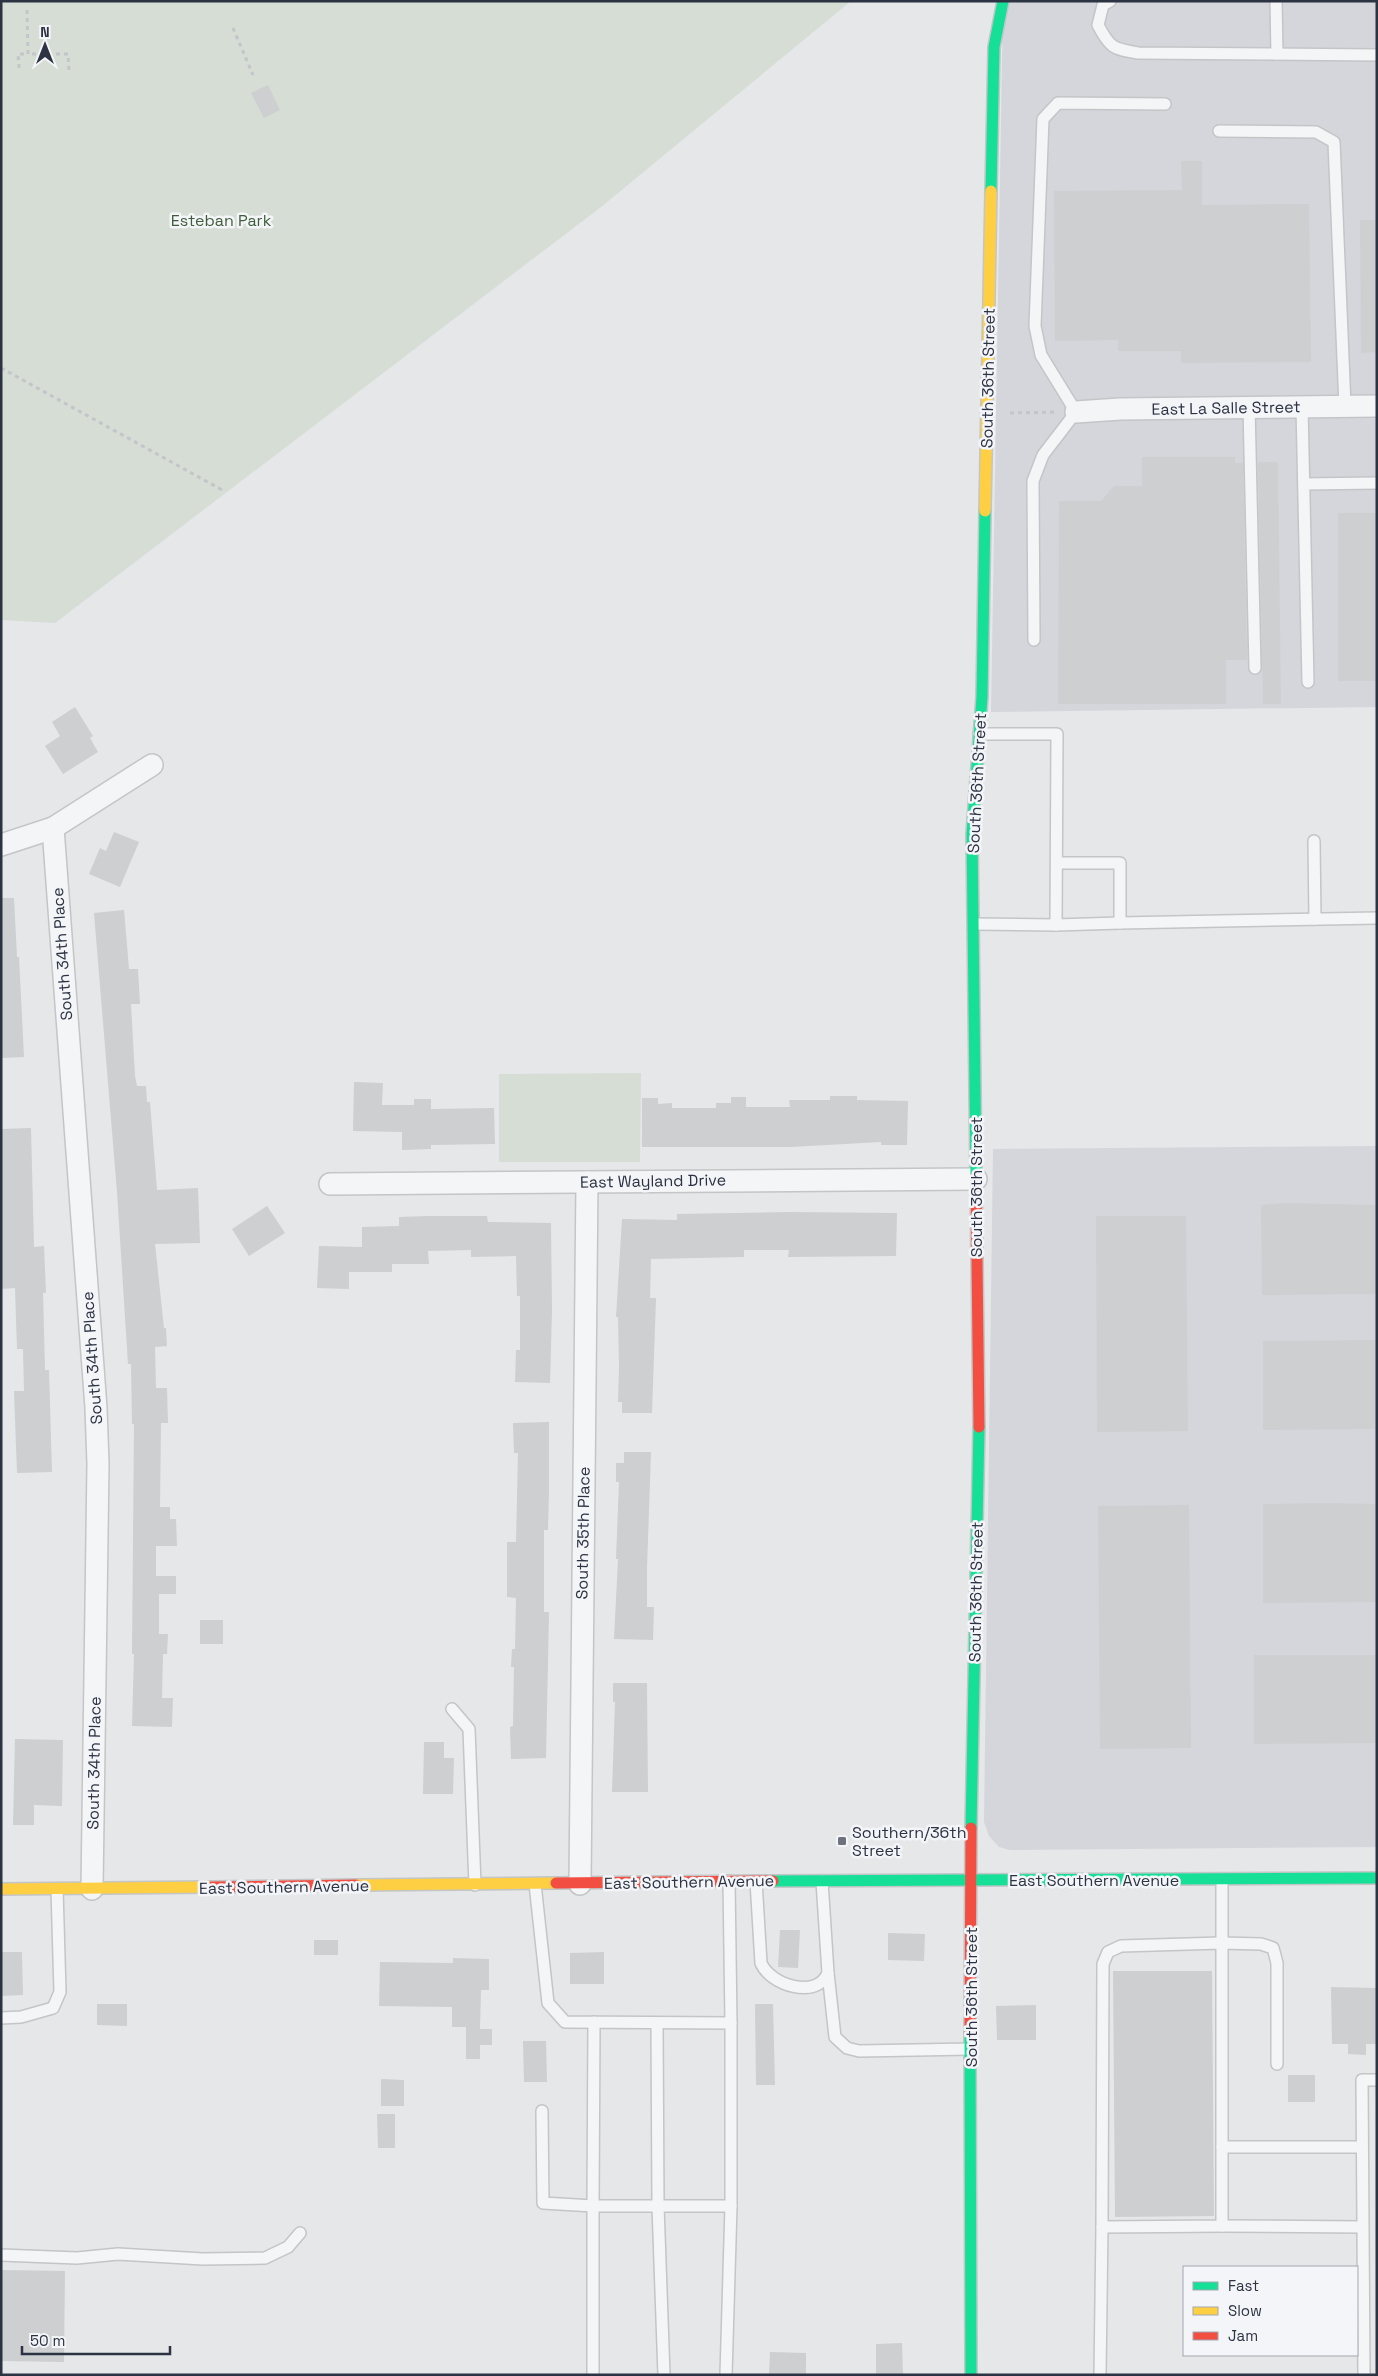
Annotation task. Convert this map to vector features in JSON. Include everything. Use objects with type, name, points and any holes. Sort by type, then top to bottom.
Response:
[{"type":"street","name":"South 36th Street","points":[[971,2375],[970,1881],[979,1468],[972,834],[980,734],[994,47],[1003,1]]},
{"type":"street","name":"East La Salle Street","points":[[1076,412],[1120,409],[1377,406]]},
{"type":"street","points":[[1,845],[53,828],[152,765]]},
{"type":"street","name":"South 34th Place","points":[[53,828],[96,1408],[98,1464],[92,1889]]},
{"type":"street","name":"East Wayland Drive","points":[[330,1184],[976,1179]]},
{"type":"street","name":"South 35th Place","points":[[580,1884],[588,1182]]},
{"type":"street","name":"East Southern Avenue","points":[[1,1889],[728,1881],[1377,1878]]},
{"type":"lane","points":[[1110,1],[1103,5],[1098,25],[1108,44],[1122,51],[1138,53],[1377,55]]},
{"type":"lane","points":[[1276,1],[1277,54]]},
{"type":"lane","points":[[1034,640],[1033,481],[1043,455],[1076,412],[1041,355],[1035,326],[1043,119],[1058,103],[1165,104]]},
{"type":"lane","points":[[1219,131],[1316,132],[1334,142],[1346,406]]},
{"type":"lane","points":[[1249,407],[1255,668]]},
{"type":"lane","points":[[1302,407],[1308,682]]},
{"type":"lane","points":[[1304,484],[1377,483]]},
{"type":"lane","points":[[980,734],[1056,734],[1056,925]]},
{"type":"lane","points":[[1314,841],[1315,919]]},
{"type":"lane","points":[[1057,863],[1120,863],[1120,923]]},
{"type":"lane","points":[[974,924],[1056,925],[1377,918]]},
{"type":"lane","points":[[452,1709],[469,1729],[475,1885]]},
{"type":"lane","points":[[1222,1879],[1222,2226]]},
{"type":"lane","points":[[726,2375],[731,2206],[731,2023],[728,1881]]},
{"type":"lane","points":[[756,1881],[761,1963],[764,1971],[784,1983],[801,1988],[815,1987],[824,1981],[828,1973]]},
{"type":"lane","points":[[822,1881],[828,1973],[835,2037],[847,2048],[860,2051],[971,2049]]},
{"type":"lane","points":[[535,1884],[548,2003],[565,2022],[731,2023]]},
{"type":"lane","points":[[1,2018],[20,2017],[53,2008],[60,1992],[57,1889]]},
{"type":"lane","points":[[1100,2375],[1103,1964],[1108,1952],[1121,1946],[1221,1943],[1261,1944],[1272,1948],[1277,1963],[1277,2064]]},
{"type":"lane","points":[[593,2375],[594,2022]]},
{"type":"lane","points":[[657,2023],[658,2206],[664,2375]]},
{"type":"lane","points":[[1364,2375],[1362,2080],[1377,2080]]},
{"type":"lane","points":[[542,2111],[543,2203],[594,2206],[731,2206]]},
{"type":"lane","points":[[1222,2147],[1362,2147]]},
{"type":"lane","points":[[1102,2227],[1362,2227]]},
{"type":"lane","points":[[1,2255],[77,2258],[118,2254],[203,2259],[266,2258],[288,2247],[300,2233]]},
{"type":"path","points":[[27,10],[28,54]]},
{"type":"path","points":[[233,28],[253,75]]},
{"type":"path","points":[[19,68],[18,54],[68,54],[69,70]]},
{"type":"path","points":[[1,368],[224,491]]},
{"type":"path","points":[[1007,413],[1076,412]]},
{"type":"shaded area","points":[[1003,1],[1377,1],[1377,707],[991,712]]},
{"type":"shaded area","points":[[1377,1146],[1377,1847],[1010,1850],[999,1847],[989,1836],[984,1822],[993,1149]]},
{"type":"green space","name":"Esteban Park","points":[[1,1],[851,1],[601,207],[55,623],[1,620]]},
{"type":"green space","points":[[641,1073],[640,1162],[499,1162],[499,1074]]},
{"type":"building","points":[[268,85],[280,110],[264,118],[251,93]]},
{"type":"building","points":[[1181,161],[1202,161],[1202,205],[1309,204],[1311,362],[1181,363],[1181,351],[1118,351],[1118,340],[1055,341],[1054,191],[1182,190]]},
{"type":"building","points":[[1360,220],[1377,220],[1377,352],[1361,353]]},
{"type":"building","points":[[1142,457],[1235,457],[1235,463],[1243,463],[1247,660],[1226,660],[1226,704],[1058,704],[1059,501],[1101,501],[1114,486],[1142,486]]},
{"type":"building","points":[[1258,462],[1278,462],[1281,704],[1263,704]]},
{"type":"building","points":[[1338,513],[1377,513],[1377,681],[1338,681]]},
{"type":"building","points":[[75,707],[93,736],[90,738],[98,752],[63,774],[45,746],[60,736],[52,722]]},
{"type":"building","points":[[114,832],[139,842],[120,887],[89,874],[100,848],[106,851]]},
{"type":"building","points":[[1,898],[14,898],[24,1057],[1,1058]]},
{"type":"building","points":[[124,910],[129,969],[138,969],[140,1004],[131,1004],[135,1076],[137,1086],[146,1086],[147,1102],[150,1102],[157,1190],[198,1188],[200,1243],[155,1244],[167,1346],[155,1347],[156,1388],[167,1388],[168,1423],[161,1423],[160,1507],[170,1507],[170,1519],[176,1519],[177,1546],[156,1546],[156,1576],[176,1576],[176,1594],[159,1594],[159,1634],[168,1634],[167,1654],[163,1654],[162,1698],[173,1698],[172,1727],[132,1726],[134,1654],[132,1654],[134,1424],[132,1424],[131,1364],[128,1364],[117,1192],[94,913]]},
{"type":"building","points":[[354,1082],[383,1083],[382,1105],[414,1105],[414,1099],[431,1099],[431,1109],[494,1108],[495,1144],[431,1145],[431,1149],[402,1150],[402,1132],[353,1131]]},
{"type":"building","points":[[830,1096],[857,1096],[857,1100],[908,1101],[907,1145],[881,1145],[881,1142],[791,1147],[642,1147],[642,1098],[658,1098],[658,1104],[672,1103],[672,1108],[716,1108],[716,1103],[731,1103],[731,1097],[746,1097],[746,1107],[790,1107],[789,1100],[830,1100]]},
{"type":"building","points":[[31,1128],[34,1247],[44,1246],[46,1293],[43,1293],[45,1370],[49,1370],[52,1472],[17,1473],[14,1391],[24,1391],[23,1349],[17,1349],[15,1288],[1,1289],[1,1139],[2,1129]]},
{"type":"building","points":[[1283,1203],[1377,1205],[1377,1294],[1262,1295],[1261,1205]]},
{"type":"building","points":[[267,1206],[285,1233],[249,1256],[232,1229]]},
{"type":"building","points":[[897,1213],[896,1256],[788,1257],[789,1250],[744,1250],[744,1257],[651,1259],[650,1298],[656,1298],[652,1413],[622,1413],[622,1402],[618,1402],[618,1317],[616,1317],[622,1219],[677,1220],[677,1214]]},
{"type":"building","points":[[487,1216],[488,1222],[551,1223],[552,1311],[550,1383],[515,1382],[516,1350],[520,1350],[520,1296],[517,1296],[516,1256],[471,1257],[471,1250],[428,1251],[429,1264],[392,1264],[392,1272],[349,1272],[349,1289],[317,1288],[319,1246],[362,1247],[362,1227],[399,1226],[399,1217]]},
{"type":"building","points":[[1096,1216],[1186,1216],[1188,1431],[1097,1432]]},
{"type":"building","points":[[1377,1340],[1377,1429],[1263,1430],[1263,1341]]},
{"type":"building","points":[[549,1422],[548,1530],[544,1530],[544,1612],[549,1612],[546,1758],[511,1759],[510,1727],[513,1726],[514,1667],[511,1667],[512,1649],[515,1649],[516,1598],[507,1597],[507,1542],[516,1542],[518,1453],[514,1453],[513,1423]]},
{"type":"building","points":[[624,1452],[651,1452],[647,1607],[654,1607],[653,1640],[614,1639],[619,1482],[616,1482],[616,1463],[624,1463]]},
{"type":"building","points":[[1263,1504],[1377,1504],[1377,1602],[1263,1603]]},
{"type":"building","points":[[1189,1505],[1191,1748],[1100,1749],[1098,1506]]},
{"type":"building","points":[[200,1620],[223,1620],[223,1644],[200,1644]]},
{"type":"building","points":[[1254,1655],[1377,1655],[1377,1743],[1254,1744]]},
{"type":"building","points":[[613,1683],[647,1683],[648,1792],[612,1792],[615,1702],[613,1702]]},
{"type":"building","points":[[15,1739],[63,1740],[62,1806],[34,1805],[34,1825],[13,1825]]},
{"type":"building","points":[[424,1742],[444,1742],[444,1758],[454,1758],[453,1794],[423,1794]]},
{"type":"building","points":[[780,1930],[800,1930],[798,1968],[778,1967]]},
{"type":"building","points":[[888,1933],[925,1934],[924,1961],[888,1960]]},
{"type":"building","points":[[314,1940],[338,1940],[338,1955],[314,1955]]},
{"type":"building","points":[[1,1952],[22,1952],[23,1995],[1,1996]]},
{"type":"building","points":[[604,1952],[604,1984],[570,1984],[570,1953]]},
{"type":"building","points":[[453,1958],[489,1959],[489,1990],[481,1990],[480,2029],[492,2029],[492,2045],[480,2045],[480,2059],[466,2059],[466,2027],[452,2027],[452,2007],[379,2006],[380,1962],[453,1963]]},
{"type":"building","points":[[1113,1971],[1212,1971],[1214,2216],[1115,2217]]},
{"type":"building","points":[[1331,1987],[1377,1988],[1377,2044],[1366,2044],[1366,2055],[1348,2054],[1348,2044],[1332,2044]]},
{"type":"building","points":[[97,2004],[127,2004],[127,2026],[97,2025]]},
{"type":"building","points":[[755,2004],[773,2004],[775,2085],[756,2085]]},
{"type":"building","points":[[1036,2005],[1036,2040],[997,2040],[996,2006]]},
{"type":"building","points":[[523,2041],[546,2041],[547,2082],[524,2082]]},
{"type":"building","points":[[1288,2075],[1315,2075],[1315,2102],[1288,2102]]},
{"type":"building","points":[[381,2079],[404,2080],[404,2106],[381,2106]]},
{"type":"building","points":[[377,2114],[395,2114],[395,2148],[378,2148]]},
{"type":"building","points":[[1,2270],[65,2271],[64,2362],[1,2361]]},
{"type":"building","points":[[902,2343],[903,2375],[876,2375],[876,2344]]},
{"type":"building","points":[[770,2352],[806,2353],[806,2375],[769,2375]]},
{"type":"traffic: fast","points":[[991,191],[994,47],[1003,1]]},
{"type":"traffic: fast","points":[[976,1176],[972,834],[982,697],[985,511]]},
{"type":"traffic: fast","points":[[971,1828],[979,1427]]},
{"type":"traffic: fast","points":[[773,1881],[1377,1878]]},
{"type":"traffic: fast","points":[[970,2031],[971,2375]]},
{"type":"traffic: slow","points":[[985,511],[991,191]]},
{"type":"traffic: slow","points":[[356,1885],[556,1883]]},
{"type":"traffic: slow","points":[[1,1889],[211,1887]]},
{"type":"traffic: jam","points":[[976,1176],[979,1427]]},
{"type":"traffic: jam","points":[[970,2031],[971,1828]]},
{"type":"traffic: jam","points":[[556,1883],[773,1881]]},
{"type":"traffic: jam","points":[[211,1887],[356,1885]]},
{"type":"place","name":"Southern/36th Street","points":[[842,1841]]}]
